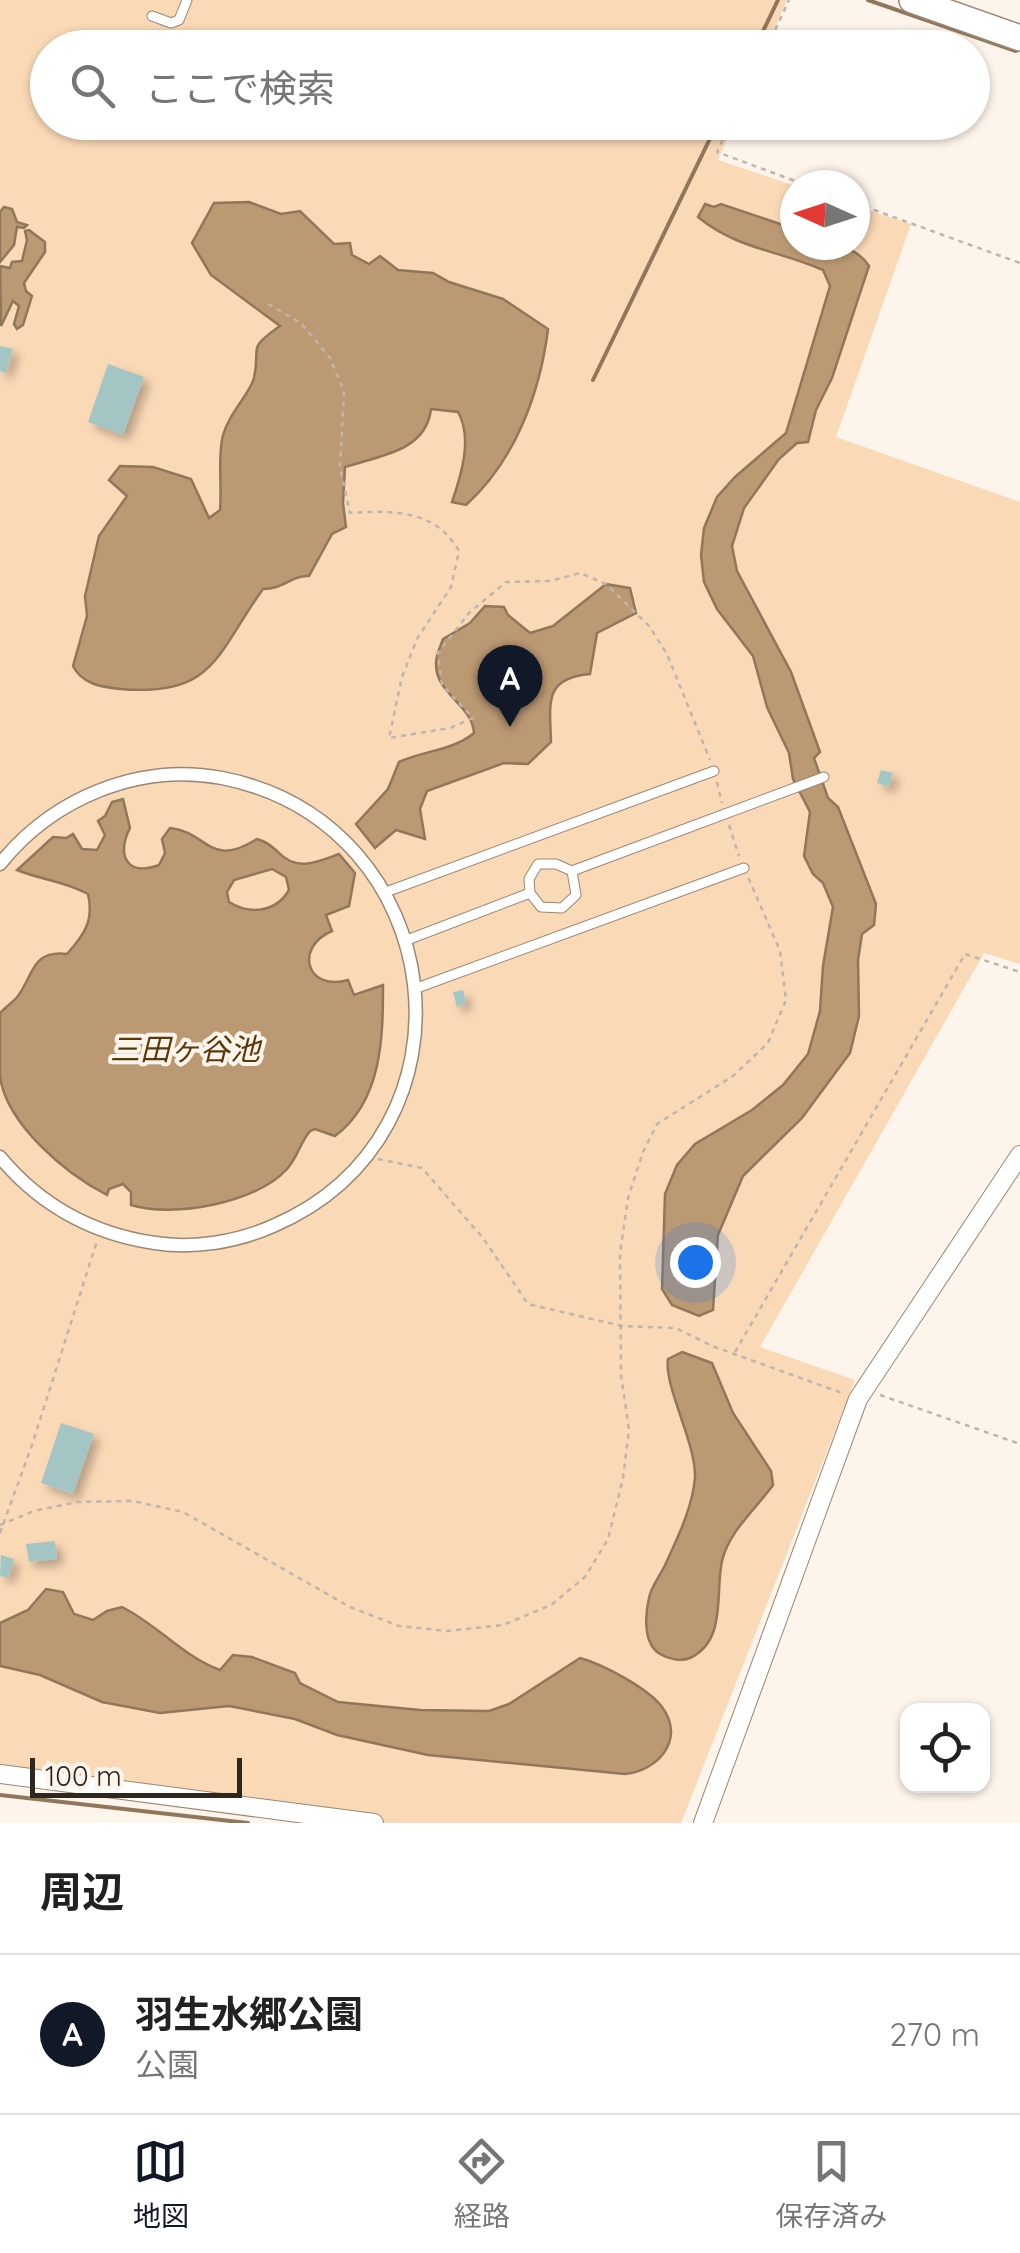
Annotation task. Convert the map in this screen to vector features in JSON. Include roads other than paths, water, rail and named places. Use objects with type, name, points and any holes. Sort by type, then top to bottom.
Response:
[{"type":"main road","points":[[912,0],[1020,38]]},
{"type":"street","points":[[0,864],[40,824],[70,804],[103,788],[138,779],[211,776],[246,783],[280,796],[312,813],[353,849],[386,892],[407,940],[416,988],[417,1024],[407,1077],[386,1127],[366,1156],[319,1202],[291,1219],[245,1236],[196,1245],[164,1244],[100,1230],[46,1202],[0,1157]]},
{"type":"street","points":[[704,1823],[861,1394],[1020,1155]]},
{"type":"street","points":[[0,1774],[374,1823]]},
{"type":"lane","points":[[152,16],[170,23],[178,20],[187,0]]},
{"type":"lane","points":[[386,892],[714,772]]},
{"type":"lane","points":[[572,871],[576,895],[562,908],[541,907],[530,893],[529,878],[538,864],[556,864],[572,871],[824,776]]},
{"type":"lane","points":[[416,988],[744,868]]},
{"type":"lane","points":[[407,940],[530,893]]},
{"type":"water","points":[[249,202],[281,214],[300,211],[334,244],[350,243],[352,255],[369,264],[380,256],[398,270],[433,273],[503,299],[548,329],[539,377],[511,447],[466,505],[452,502],[464,457],[462,422],[458,412],[431,409],[420,435],[410,443],[345,467],[346,527],[332,534],[309,576],[263,589],[210,666],[176,686],[151,690],[99,686],[81,677],[73,666],[87,616],[85,596],[99,536],[127,496],[109,480],[120,466],[153,467],[191,479],[209,518],[220,510],[224,431],[252,384],[259,344],[280,326],[211,275],[192,243],[214,203]]},
{"type":"water","points":[[705,204],[721,204],[780,224],[780,255],[743,243],[698,217]]},
{"type":"water","points":[[4,207],[12,209],[17,222],[27,225],[17,227],[14,245],[0,262],[0,212]]},
{"type":"water","points":[[25,231],[45,242],[45,252],[24,283],[32,296],[23,325],[17,329],[14,324],[19,306],[13,301],[1,326],[0,266],[10,268],[12,262],[22,261]]},
{"type":"water","points":[[797,260],[864,260],[869,266],[808,442],[797,443],[779,459],[744,508],[732,546],[737,571],[791,672],[820,752],[814,758],[828,798],[838,807],[876,904],[874,925],[862,934],[858,960],[859,1016],[850,1053],[802,1118],[743,1176],[718,1235],[713,1310],[699,1316],[672,1305],[662,1289],[665,1194],[677,1165],[695,1144],[752,1110],[783,1085],[808,1054],[820,1011],[833,907],[823,883],[804,856],[810,812],[793,779],[789,753],[767,707],[753,656],[717,609],[704,582],[701,555],[704,528],[717,497],[786,433],[830,286],[823,270]]},
{"type":"water","points":[[606,584],[630,588],[636,613],[597,633],[590,674],[564,681],[557,687],[552,695],[551,742],[528,764],[504,763],[427,791],[420,809],[425,839],[396,830],[375,848],[356,824],[388,789],[399,762],[457,743],[474,733],[467,714],[437,674],[436,660],[443,639],[470,623],[485,606],[504,607],[530,633],[553,626]]},
{"type":"water","name":"三田ヶ谷池","points":[[123,799],[130,828],[125,855],[132,866],[159,865],[165,853],[162,839],[170,828],[218,850],[228,851],[257,839],[300,864],[339,854],[355,873],[349,906],[326,915],[332,931],[320,938],[309,957],[314,974],[322,980],[348,980],[354,995],[383,985],[380,1047],[371,1087],[351,1122],[335,1136],[310,1131],[286,1170],[272,1182],[235,1199],[169,1210],[131,1205],[131,1192],[123,1184],[109,1189],[107,1195],[40,1146],[13,1112],[5,1094],[0,1076],[0,1013],[18,996],[40,960],[67,954],[83,933],[90,912],[88,894],[17,870],[53,837],[73,834],[82,849],[97,850],[105,835],[98,821],[112,802]],"holes":[[[272,869],[286,877],[289,890],[269,908],[244,909],[229,902],[227,892],[234,880]]]},
{"type":"water","points":[[682,1352],[712,1363],[733,1413],[771,1471],[773,1485],[726,1550],[710,1640],[690,1658],[679,1660],[654,1649],[646,1621],[650,1594],[680,1532],[694,1488],[691,1448],[668,1371],[668,1359]]},
{"type":"water","points":[[46,1589],[63,1592],[74,1614],[93,1620],[122,1607],[206,1664],[220,1670],[233,1655],[252,1657],[295,1673],[300,1683],[338,1702],[420,1710],[489,1711],[509,1704],[580,1658],[624,1678],[655,1700],[669,1719],[670,1741],[658,1760],[625,1774],[428,1755],[337,1735],[295,1719],[229,1706],[160,1713],[102,1702],[40,1675],[0,1666],[0,1623],[28,1610]]},
{"type":"waterway","points":[[764,30],[778,0]]},
{"type":"waterway","points":[[868,0],[955,30]]},
{"type":"waterway","points":[[990,42],[1016,51]]},
{"type":"waterway","points":[[593,380],[709,140]]},
{"type":"waterway","points":[[0,1795],[248,1823]]},
{"type":"place","name":"羽生水郷公園","points":[[510,727]]}]
